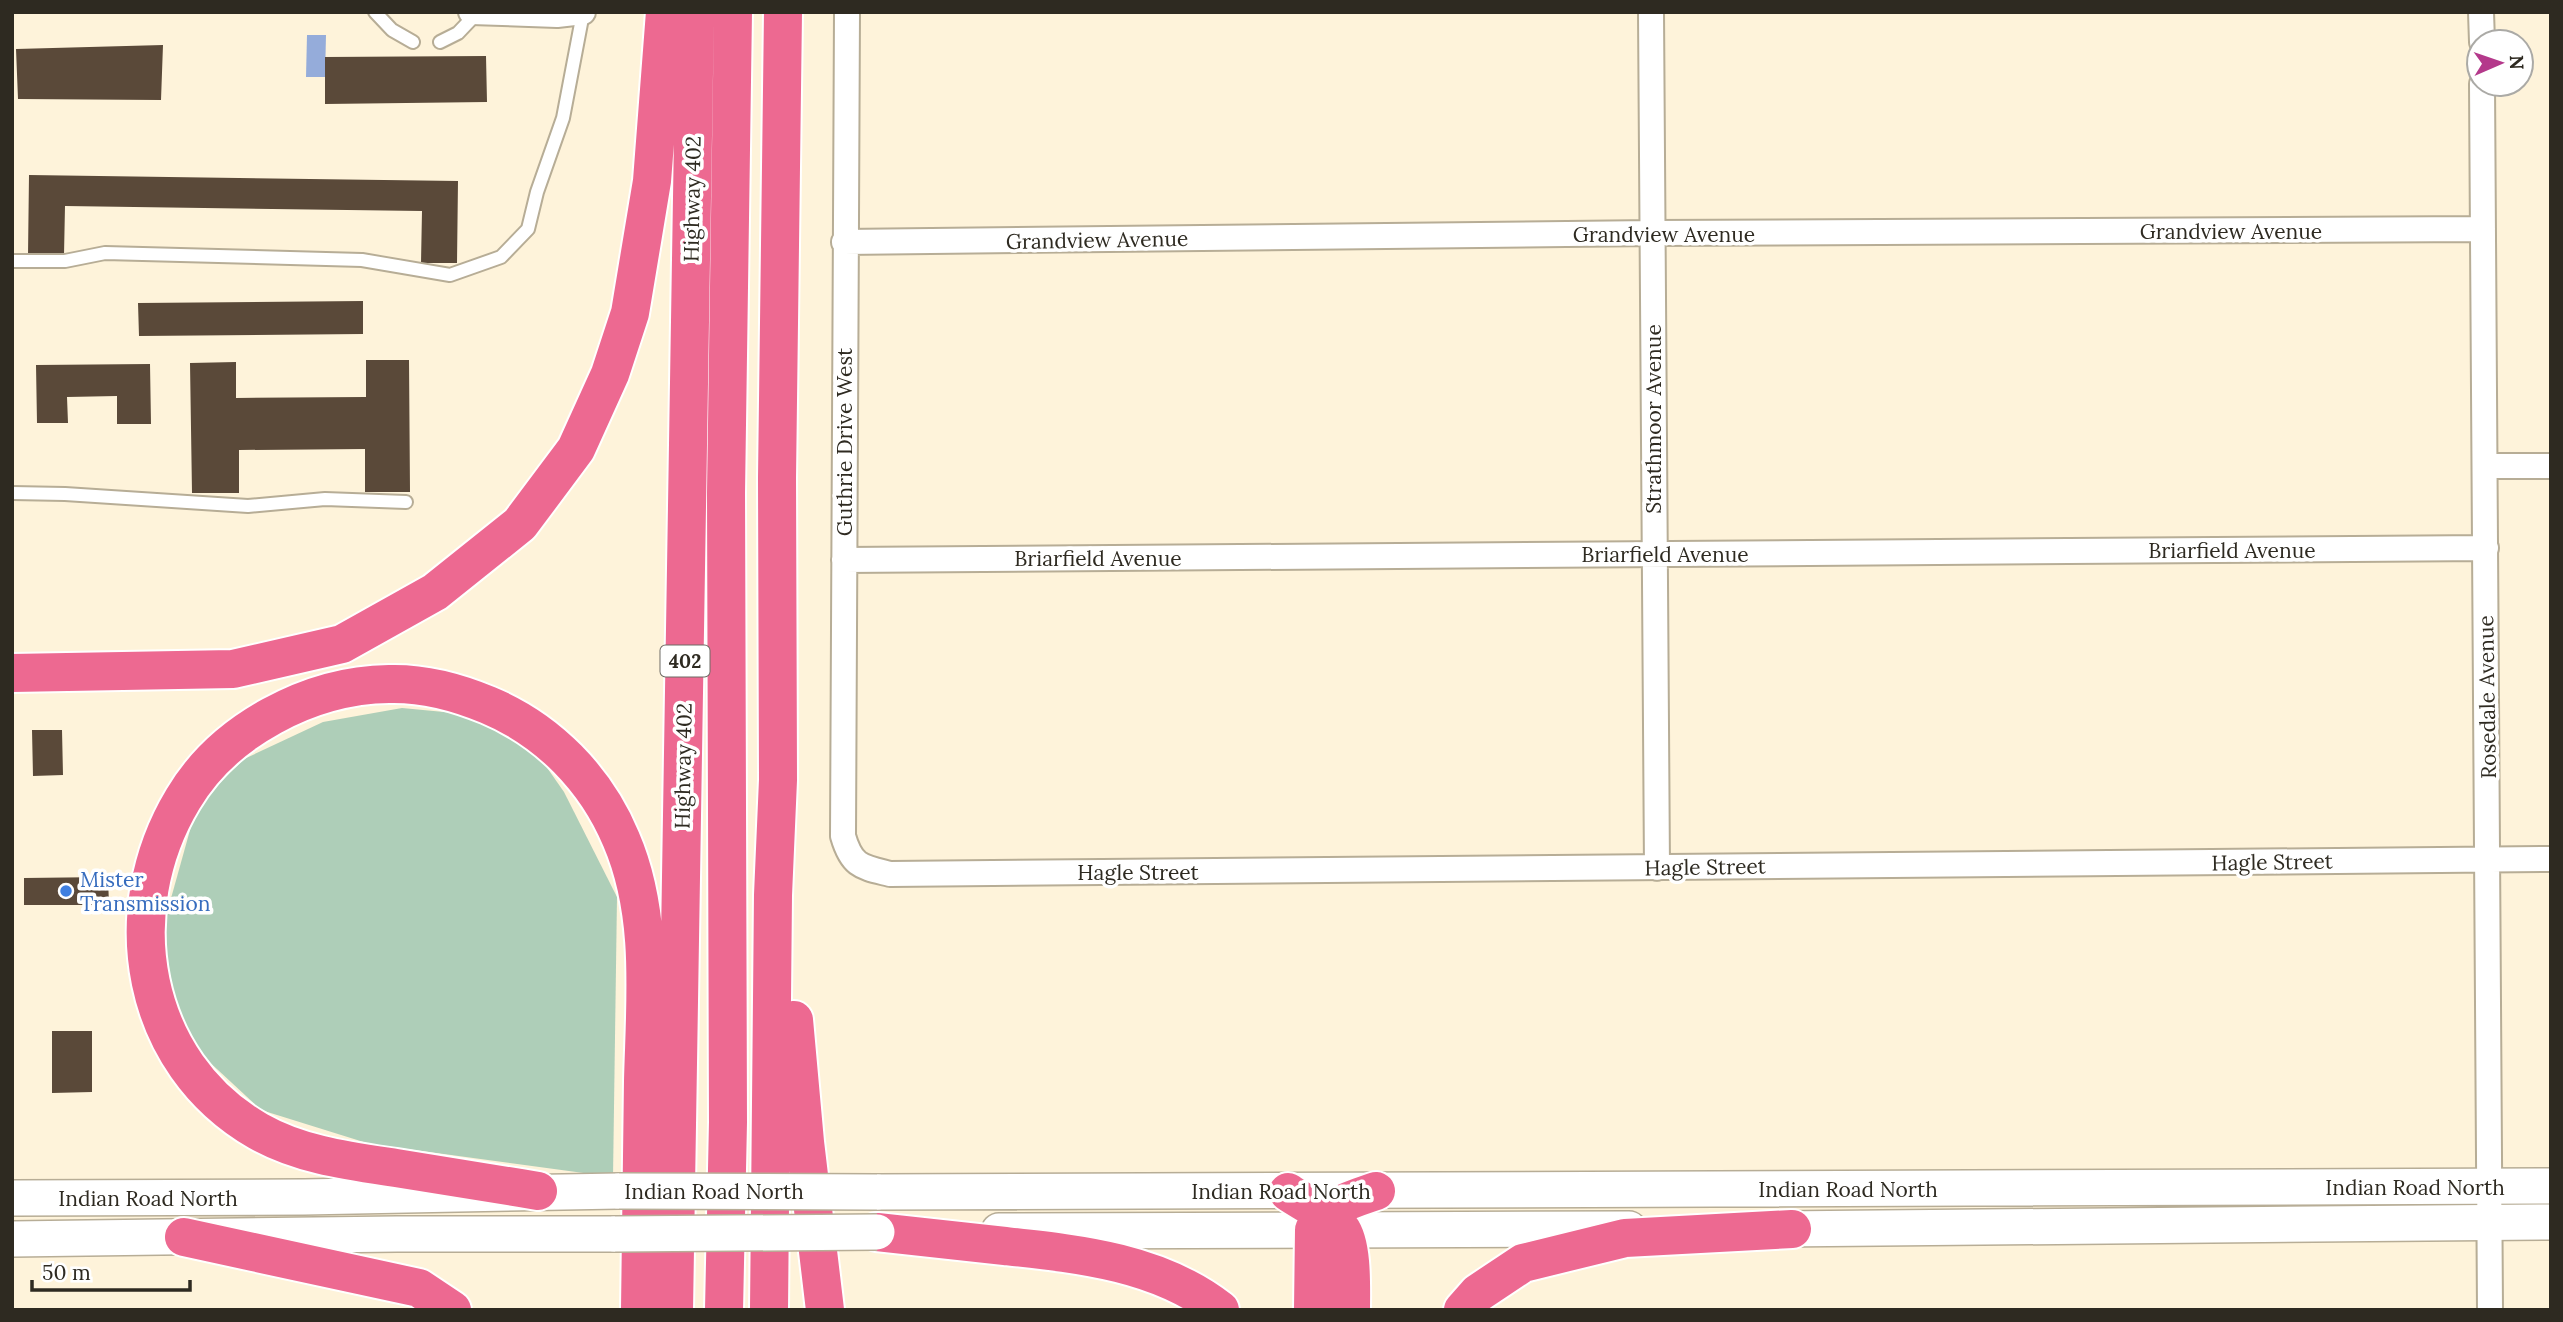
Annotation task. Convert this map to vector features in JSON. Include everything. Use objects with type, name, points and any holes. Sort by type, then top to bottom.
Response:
[{"type":"highway","points":[[12,673],[233,669],[342,644],[435,592],[520,524],[576,449],[610,373],[629,313],[652,181],[665,12]]},
{"type":"highway","name":"Highway 402","points":[[674,1310],[695,12]]},
{"type":"highway","points":[[724,1310],[728,1122],[726,493],[733,12]]},
{"type":"highway","points":[[745,1310],[749,1107],[750,507],[755,12]]},
{"type":"highway","points":[[769,1310],[773,895],[778,780],[777,478],[783,12]]},
{"type":"highway","points":[[538,1191],[327,1157],[288,1145],[259,1132],[211,1095],[188,1071],[171,1042],[158,1014],[149,980],[145,944],[148,901],[156,861],[168,827],[184,796],[204,771],[229,745],[287,707],[320,695],[389,684],[428,687],[474,699],[504,711],[553,744],[575,766],[607,810],[632,869],[639,898],[645,958],[640,1310]]},
{"type":"highway","points":[[778,780],[796,1046],[825,1310]]},
{"type":"highway","points":[[1314,1310],[1326,1225],[1336,1206],[1376,1191]]},
{"type":"highway","points":[[1287,1192],[1326,1225],[1349,1260],[1351,1310]]},
{"type":"highway","points":[[1463,1310],[1478,1293],[1523,1263],[1625,1238],[1792,1229]]},
{"type":"highway","points":[[877,1232],[1072,1253],[1123,1264],[1191,1291],[1220,1310]]},
{"type":"highway","points":[[184,1237],[419,1288],[452,1310]]},
{"type":"main road","name":"Indian Road North","points":[[12,1198],[304,1197],[538,1191],[1287,1192],[2551,1186]]},
{"type":"main road","name":"Indian Road North","points":[[12,1239],[877,1232],[1326,1225],[1792,1229],[2551,1222]]},
{"type":"street","points":[[471,12],[557,15],[583,13]]},
{"type":"street","name":"Guthrie Drive West","points":[[846,12],[843,836],[847,850],[860,867]]},
{"type":"street","name":"Strathmoor Avenue","points":[[1651,12],[1657,868]]},
{"type":"street","name":"Rosedale Avenue","points":[[2482,98],[2490,1310]]},
{"type":"street","name":"Grandview Avenue","points":[[844,242],[1652,233],[2483,229]]},
{"type":"street","points":[[2486,466],[2551,466]]},
{"type":"street","name":"Briarfield Avenue","points":[[844,560],[2486,548]]},
{"type":"street","name":"Hagle Street","points":[[860,867],[890,874],[2551,859]]},
{"type":"lane","points":[[375,12],[392,30],[413,42]]},
{"type":"lane","points":[[440,42],[458,33],[478,12]]},
{"type":"lane","points":[[12,261],[65,261],[105,253],[362,260],[450,275],[501,257],[528,229],[537,192],[563,118],[583,13]]},
{"type":"lane","points":[[12,493],[248,506],[324,499],[406,502]]},
{"type":"green space","points":[[402,708],[486,716],[541,759],[564,792],[617,897],[613,1177],[370,1144],[261,1110],[191,1045],[158,945],[197,805],[244,759],[323,722]]},
{"type":"water","points":[[307,35],[326,35],[325,77],[306,77]]},
{"type":"building","points":[[163,45],[161,100],[18,99],[16,49]]},
{"type":"building","points":[[486,56],[487,102],[325,104],[325,57]]},
{"type":"building","points":[[29,175],[458,181],[457,263],[421,263],[422,211],[65,206],[64,255],[28,255]]},
{"type":"building","points":[[363,301],[363,334],[139,336],[138,303]]},
{"type":"building","points":[[366,360],[409,360],[410,492],[365,492],[365,449],[239,450],[239,493],[192,493],[190,363],[236,362],[236,398],[366,397]]},
{"type":"building","points":[[150,364],[151,424],[117,424],[117,396],[67,397],[68,423],[37,423],[36,365]]},
{"type":"building","points":[[32,730],[62,730],[63,775],[33,776]]},
{"type":"building","name":"Mister Transmission","points":[[108,877],[109,905],[24,905],[24,878]]},
{"type":"building","points":[[52,1031],[92,1031],[92,1092],[52,1093]]},
{"type":"place","name":"Mister Transmission","points":[[66,891]]}]
